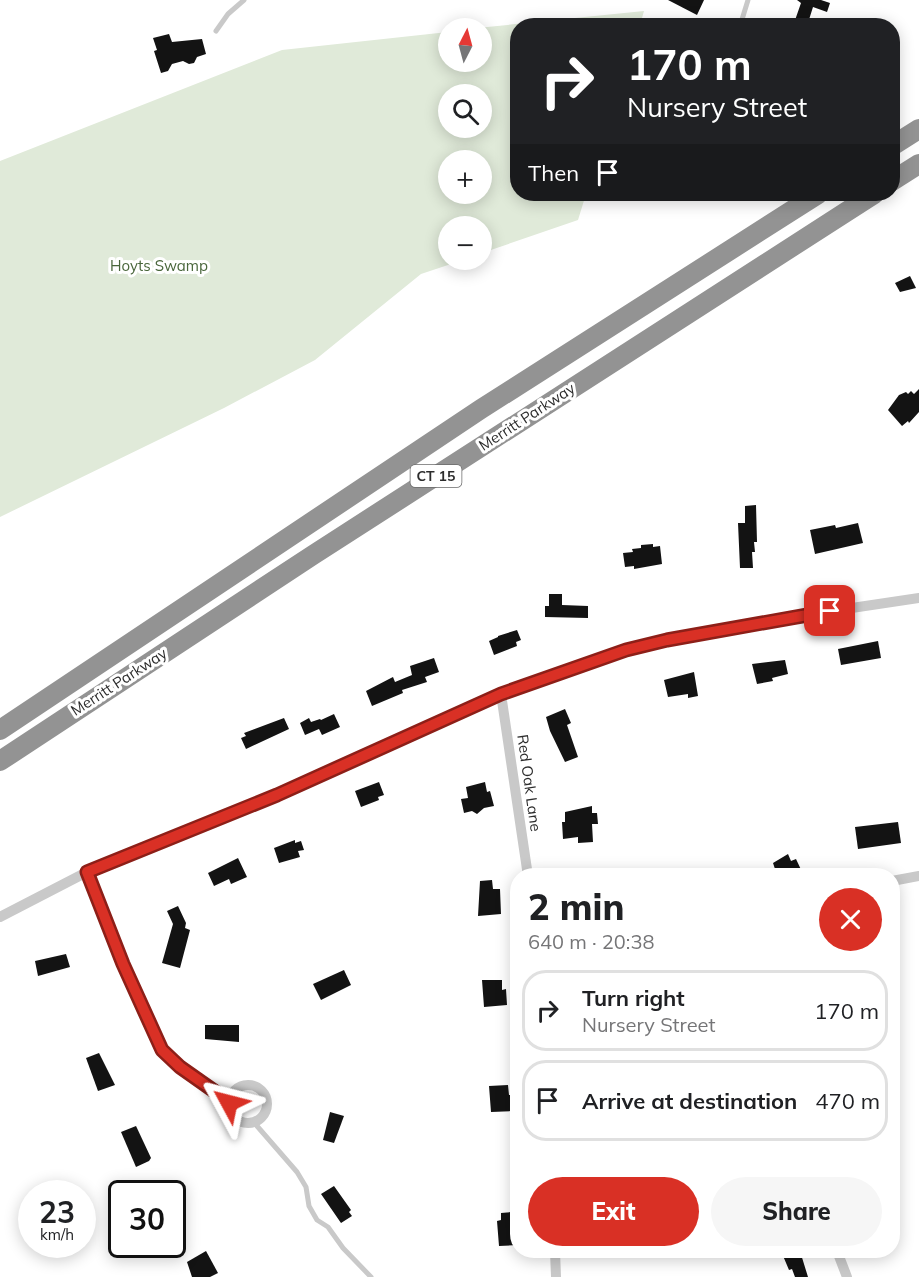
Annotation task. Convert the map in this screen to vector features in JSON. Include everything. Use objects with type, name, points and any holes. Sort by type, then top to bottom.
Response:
[{"type":"highway","points":[[900,141],[919,129]]},
{"type":"highway","points":[[900,176],[919,164]]},
{"type":"highway","name":"Merritt Parkway","points":[[0,730],[481,408],[807,201]]},
{"type":"highway","name":"Merritt Parkway","points":[[0,760],[323,548],[863,201]]},
{"type":"street","points":[[0,917],[87,872],[277,795],[501,694],[626,650],[785,618],[919,598]]},
{"type":"street","name":"Red Oak Lane","points":[[501,694],[527,868]]},
{"type":"street","points":[[87,872],[123,964],[162,1050],[180,1067],[224,1098],[230,1099]]},
{"type":"street","points":[[900,880],[919,876]]},
{"type":"street","points":[[244,1086],[260,1090],[266,1098],[267,1106],[264,1114],[255,1122],[248,1123],[236,1119],[230,1111],[230,1099],[235,1091],[244,1086]]},
{"type":"street","points":[[555,1258],[556,1277]]},
{"type":"street","points":[[840,1258],[847,1277]]},
{"type":"lane","points":[[216,31],[228,14],[244,0]]},
{"type":"lane","points":[[742,18],[748,0]]},
{"type":"lane","points":[[255,1122],[297,1172],[306,1187],[309,1206],[317,1220],[328,1227],[343,1248],[371,1277]]},
{"type":"green space","name":"Hoyts Swamp","points":[[644,11],[642,18],[575,18]]},
{"type":"green space","name":"Hoyts Swamp","points":[[510,25],[510,201],[584,201],[578,220],[492,250],[492,216],[438,216],[438,268],[421,274],[315,360],[224,408],[0,517],[0,161],[282,50],[438,33],[438,72],[492,72],[492,26]]},
{"type":"building","points":[[668,0],[704,0],[697,15]]},
{"type":"building","points":[[797,0],[821,0],[830,3],[827,12],[813,7],[810,18],[796,18],[801,3]]},
{"type":"building","points":[[169,34],[172,42],[202,39],[206,54],[197,57],[194,63],[189,64],[183,61],[172,64],[168,71],[161,73],[154,51],[157,50],[153,38]]},
{"type":"building","points":[[910,276],[916,288],[900,292],[895,283]]},
{"type":"building","points":[[919,389],[919,412],[909,423],[908,421],[902,426],[888,410],[899,395],[906,392],[908,394],[911,391],[914,394]]},
{"type":"building","points":[[756,505],[757,542],[754,542],[755,552],[752,552],[753,568],[740,568],[738,523],[745,523],[745,506]]},
{"type":"building","points":[[858,523],[863,543],[815,554],[810,530]]},
{"type":"building","points":[[653,544],[653,547],[660,546],[662,564],[634,569],[634,566],[625,567],[623,553],[633,552],[632,549],[641,548],[641,545]]},
{"type":"building","points":[[549,594],[562,594],[562,605],[588,606],[588,618],[545,617],[545,606],[549,606]]},
{"type":"building","points":[[517,630],[521,640],[516,642],[517,646],[494,655],[489,641]]},
{"type":"building","points":[[878,641],[881,658],[841,665],[838,649]]},
{"type":"building","points":[[434,658],[439,672],[425,677],[427,682],[402,690],[403,693],[372,706],[366,691],[393,677],[395,682],[412,675],[410,666]]},
{"type":"building","points":[[785,660],[788,674],[772,678],[773,681],[757,684],[752,664]]},
{"type":"building","points":[[694,672],[698,696],[688,698],[688,694],[668,697],[664,680]]},
{"type":"building","points":[[565,709],[571,723],[567,725],[578,757],[565,762],[546,717]]},
{"type":"building","points":[[334,714],[340,727],[322,735],[319,729],[305,735],[300,723],[309,718],[311,722]]},
{"type":"building","points":[[284,718],[289,729],[246,749],[241,738],[246,736],[244,733]]},
{"type":"building","points":[[379,782],[384,795],[378,797],[379,800],[361,807],[355,791]]},
{"type":"building","points":[[485,782],[494,806],[484,808],[477,814],[472,811],[464,813],[461,799],[468,798],[466,787]]},
{"type":"building","points":[[592,806],[592,813],[597,813],[598,824],[592,824],[593,842],[578,843],[578,837],[563,839],[562,822],[565,822],[565,812]]},
{"type":"building","points":[[898,822],[901,843],[858,849],[855,827]]},
{"type":"building","points":[[295,840],[295,843],[301,841],[304,850],[298,851],[300,857],[279,863],[274,848]]},
{"type":"building","points":[[788,854],[791,861],[796,859],[800,868],[775,868],[773,863]]},
{"type":"building","points":[[238,858],[247,877],[231,884],[229,879],[214,886],[208,873]]},
{"type":"building","points":[[492,880],[493,889],[500,889],[501,914],[478,916],[480,881]]},
{"type":"building","points":[[178,906],[186,923],[185,928],[190,930],[180,968],[162,963],[173,924],[167,911]]},
{"type":"building","points":[[66,954],[70,967],[38,976],[35,961]]},
{"type":"building","points":[[344,970],[351,985],[321,1000],[313,984]]},
{"type":"building","points":[[482,980],[502,980],[502,990],[506,989],[507,1005],[484,1007]]},
{"type":"building","points":[[205,1025],[239,1025],[239,1042],[205,1039]]},
{"type":"building","points":[[99,1053],[115,1085],[98,1091],[86,1058]]},
{"type":"building","points":[[508,1085],[510,1111],[491,1112],[489,1086]]},
{"type":"building","points":[[330,1112],[344,1116],[334,1143],[323,1140]]},
{"type":"building","points":[[136,1126],[151,1158],[136,1167],[121,1132]]},
{"type":"building","points":[[334,1186],[351,1210],[349,1212],[352,1216],[341,1223],[321,1194]]},
{"type":"building","points":[[510,1212],[510,1245],[499,1246],[497,1221],[501,1220],[501,1213]]},
{"type":"building","points":[[206,1251],[218,1273],[210,1277],[192,1277],[187,1262]]},
{"type":"building","points":[[784,1258],[802,1258],[808,1277],[795,1277],[792,1269],[789,1270]]},
{"type":"route","points":[[229,1103],[230,1099],[224,1098],[180,1067],[162,1050],[123,964],[87,872],[277,795],[501,694],[626,650],[667,640],[830,611]]}]
